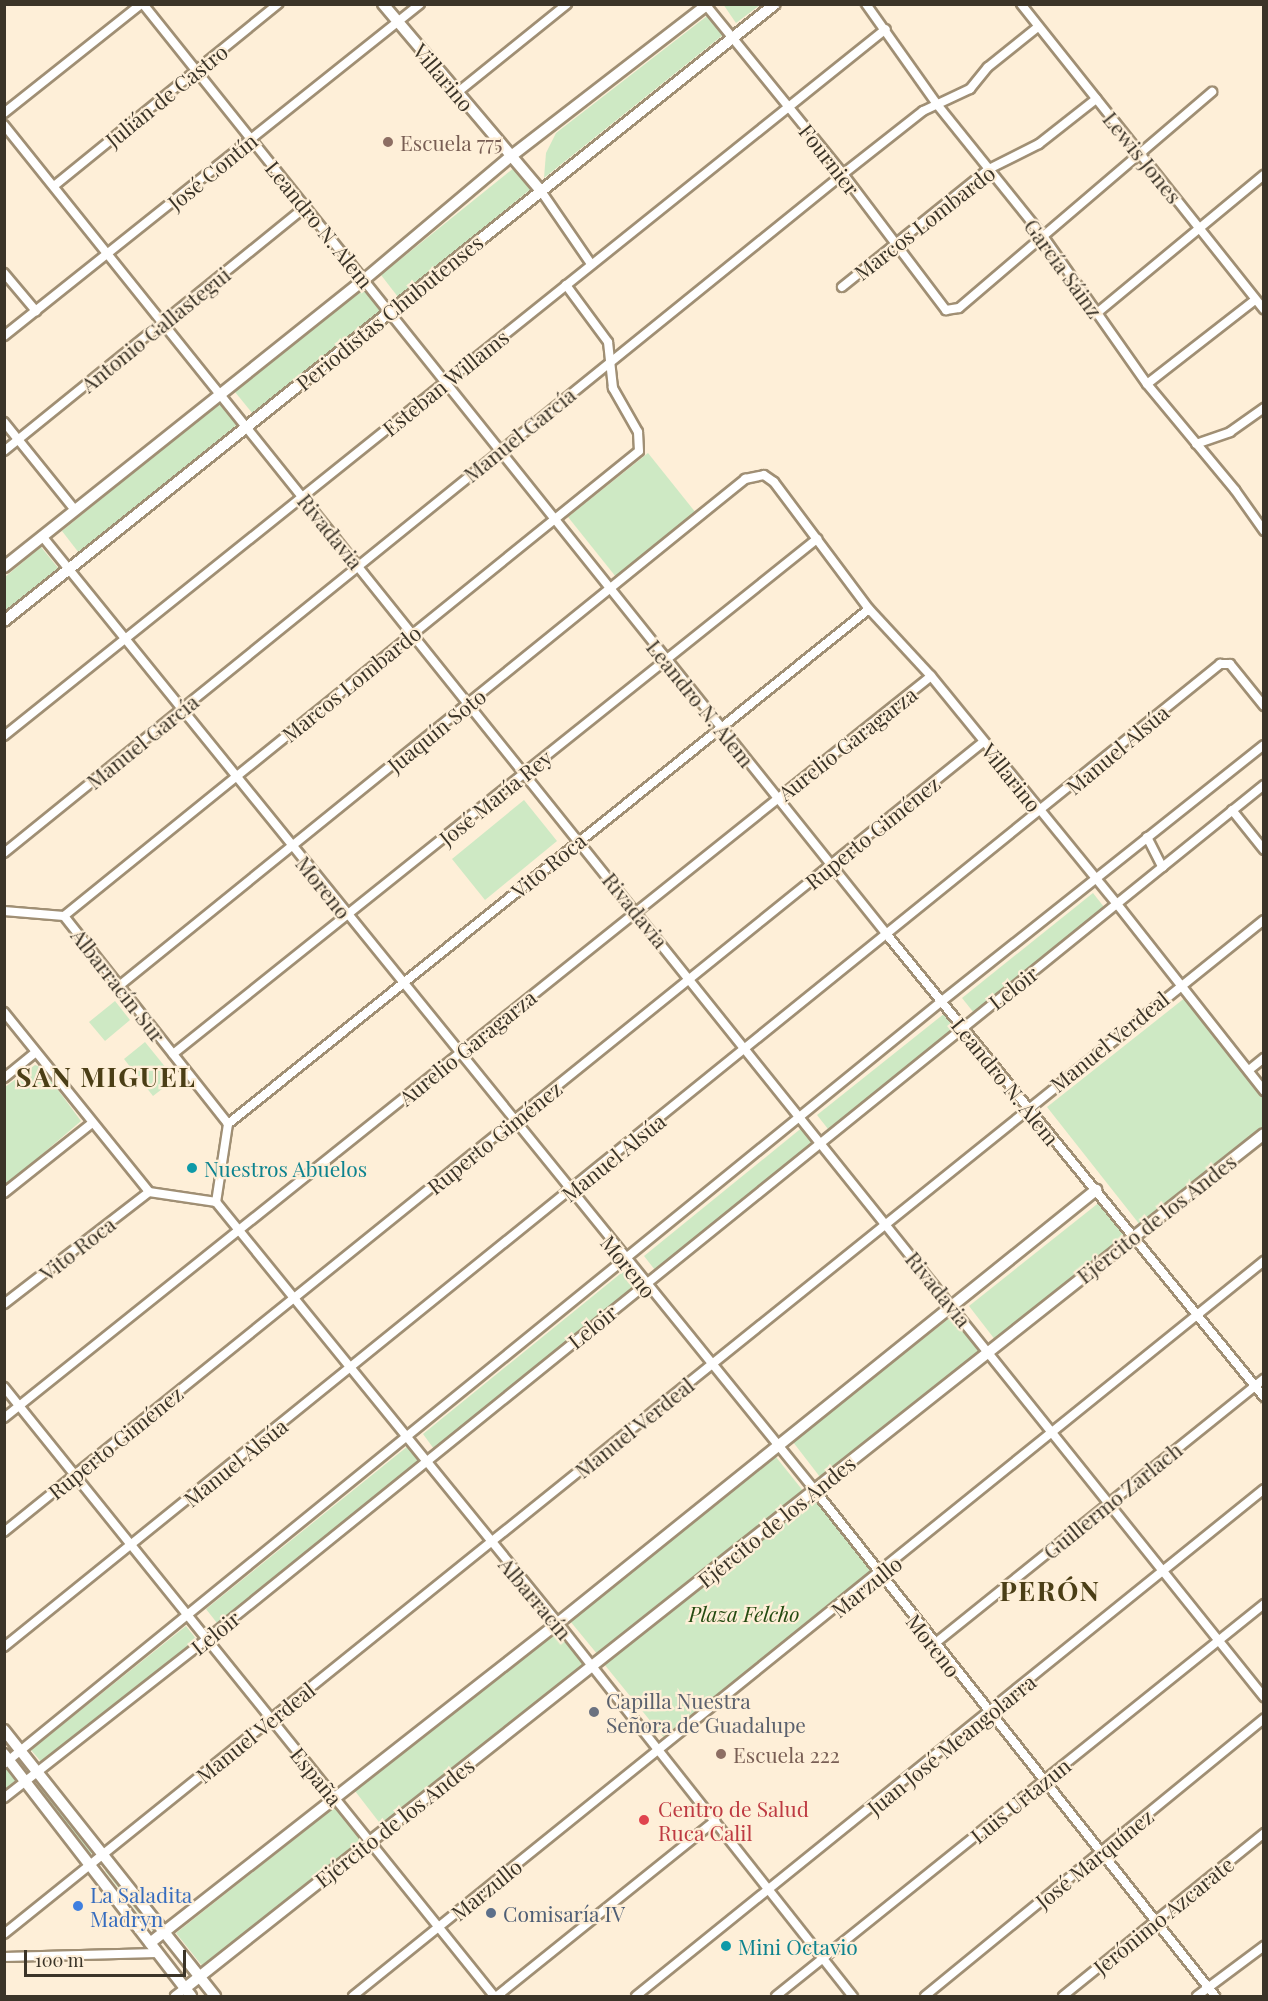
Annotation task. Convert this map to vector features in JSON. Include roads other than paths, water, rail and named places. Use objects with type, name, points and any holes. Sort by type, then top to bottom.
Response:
[{"type":"street","name":"Leandro N. Alem","points":[[142,4],[392,311],[499,450],[1026,1108],[1096,1190],[1263,1398]]},
{"type":"street","points":[[4,113],[142,4]]},
{"type":"street","name":"Julián de Castro","points":[[54,186],[278,4]]},
{"type":"street","name":"Villarino","points":[[383,4],[541,191],[591,264]]},
{"type":"street","name":"José Contín","points":[[4,336],[420,4]]},
{"type":"street","points":[[458,92],[567,4]]},
{"type":"street","name":"Periodistas Chubutenses","points":[[4,621],[775,4]]},
{"type":"street","name":"García Sáinz","points":[[866,4],[886,29],[936,103],[1043,236],[1147,384],[1235,490],[1263,531]]},
{"type":"street","name":"Lewis Jones","points":[[1021,4],[1263,309]]},
{"type":"street","name":"Periodistas Chubutenses","points":[[4,567],[220,392],[365,279],[510,157],[706,5]]},
{"type":"street","name":"Fournier","points":[[706,5],[843,174],[940,305],[954,311],[1043,236]]},
{"type":"street","name":"Manuel García","points":[[4,853],[611,359],[936,103],[970,89],[988,67],[1038,27]]},
{"type":"street","name":"Esteban Willams","points":[[4,736],[886,29]]},
{"type":"street","points":[[1043,236],[1212,92]]},
{"type":"street","name":"Marcos Lombardo","points":[[842,287],[896,246],[989,169],[1039,144],[1096,99]]},
{"type":"street","name":"Rivadavia","points":[[4,125],[471,703],[1263,1697]]},
{"type":"street","points":[[1097,313],[1263,175]]},
{"type":"street","name":"Antonio Gallastegui","points":[[4,451],[305,207]]},
{"type":"street","points":[[4,273],[36,311]]},
{"type":"street","points":[[566,285],[602,330],[611,359]]},
{"type":"street","points":[[1147,384],[1255,300]]},
{"type":"street","name":"Marcos Lombardo","points":[[63,916],[639,451],[638,432],[613,388],[611,359]]},
{"type":"street","points":[[1196,444],[1230,432],[1263,408]]},
{"type":"street","points":[[4,422],[75,510]]},
{"type":"street","name":"Villarino","points":[[754,477],[764,475],[774,482],[869,609],[931,676],[1117,904],[1263,1091]]},
{"type":"street","name":"Juaquín Soto","points":[[119,986],[745,479],[754,477]]},
{"type":"street","name":"Moreno","points":[[42,536],[643,1284],[813,1490],[933,1645],[1215,1996]]},
{"type":"street","name":"José María Rey","points":[[173,1054],[817,539]]},
{"type":"street","name":"Vito Roca","points":[[228,1124],[869,609]]},
{"type":"street","name":"Manuel Alsúa","points":[[4,1647],[888,936],[1220,664],[1230,664],[1263,706]]},
{"type":"street","name":"Aurelio Garagarza","points":[[4,1418],[931,676]]},
{"type":"street","name":"Ruperto Giménez","points":[[4,1532],[983,742]]},
{"type":"street","name":"Leloir","points":[[6,1759],[21,1751],[800,1116],[1263,745]]},
{"type":"street","name":"Leloir","points":[[4,1798],[40,1773],[207,1639],[820,1140],[1263,785]]},
{"type":"street","points":[[1232,810],[1263,850]]},
{"type":"street","points":[[1147,837],[1162,867]]},
{"type":"street","name":"Albarracín Sur","points":[[4,911],[63,916],[228,1124]]},
{"type":"street","name":"Manuel Verdeal","points":[[4,1934],[711,1365],[1026,1108],[1263,920]]},
{"type":"street","points":[[4,1012],[149,1192],[216,1202],[228,1124]]},
{"type":"street","points":[[4,1078],[36,1053]]},
{"type":"street","points":[[1248,1070],[1263,1058]]},
{"type":"street","points":[[4,1193],[92,1123]]},
{"type":"street","name":"Ejército de los Andes","points":[[175,1996],[187,1993],[199,1976],[1263,1134]]},
{"type":"street","points":[[150,1943],[558,1623],[1096,1190]]},
{"type":"street","name":"Vito Roca","points":[[4,1304],[149,1192]]},
{"type":"street","name":"Albarracín","points":[[216,1202],[558,1623],[853,1996]]},
{"type":"street","name":"Marzullo","points":[[353,1996],[880,1575],[1052,1432],[1263,1262]]},
{"type":"street","name":"Guillermo Zarlach","points":[[933,1645],[1263,1379]]},
{"type":"street","name":"España","points":[[4,1387],[438,1928],[496,1996]]},
{"type":"street","name":"Juan José Meangolarra","points":[[636,1996],[989,1714],[1263,1489]]},
{"type":"street","name":"Luis Urtazun","points":[[776,1996],[1263,1604]]},
{"type":"street","name":"José Marquínez","points":[[925,1996],[1263,1719]]},
{"type":"street","points":[[4,1730],[215,1996]]},
{"type":"street","points":[[6,1759],[26,1781],[187,1993]]},
{"type":"street","points":[[496,1996],[715,1821]]},
{"type":"street","name":"Jerónimo Azcarate","points":[[1063,1996],[1263,1833]]},
{"type":"street","points":[[1197,1996],[1263,1946]]},
{"type":"street","points":[[4,1957],[157,1953]]},
{"type":"place","name":"Escuela 775","points":[[388,142]]},
{"type":"place","name":"Nuestros Abuelos","points":[[192,1168]]},
{"type":"place","name":"Capilla Nuestra Señora de Guadalupe","points":[[594,1712]]},
{"type":"place","name":"Escuela 222","points":[[721,1754]]},
{"type":"place","name":"Centro de Salud Ruca Calil","points":[[644,1820]]},
{"type":"place","name":"La Saladita Madryn","points":[[78,1906]]},
{"type":"place","name":"Comisaría IV","points":[[491,1913]]},
{"type":"place","name":"Mini Octavio","points":[[726,1946]]},
{"type":"district","name":"SAN MIGUEL","points":[[106,1077]]},
{"type":"district","name":"PERÓN","points":[[1050,1591]]},
{"type":"park label","name":"Plaza Felcho","points":[[744,1613]]}]
